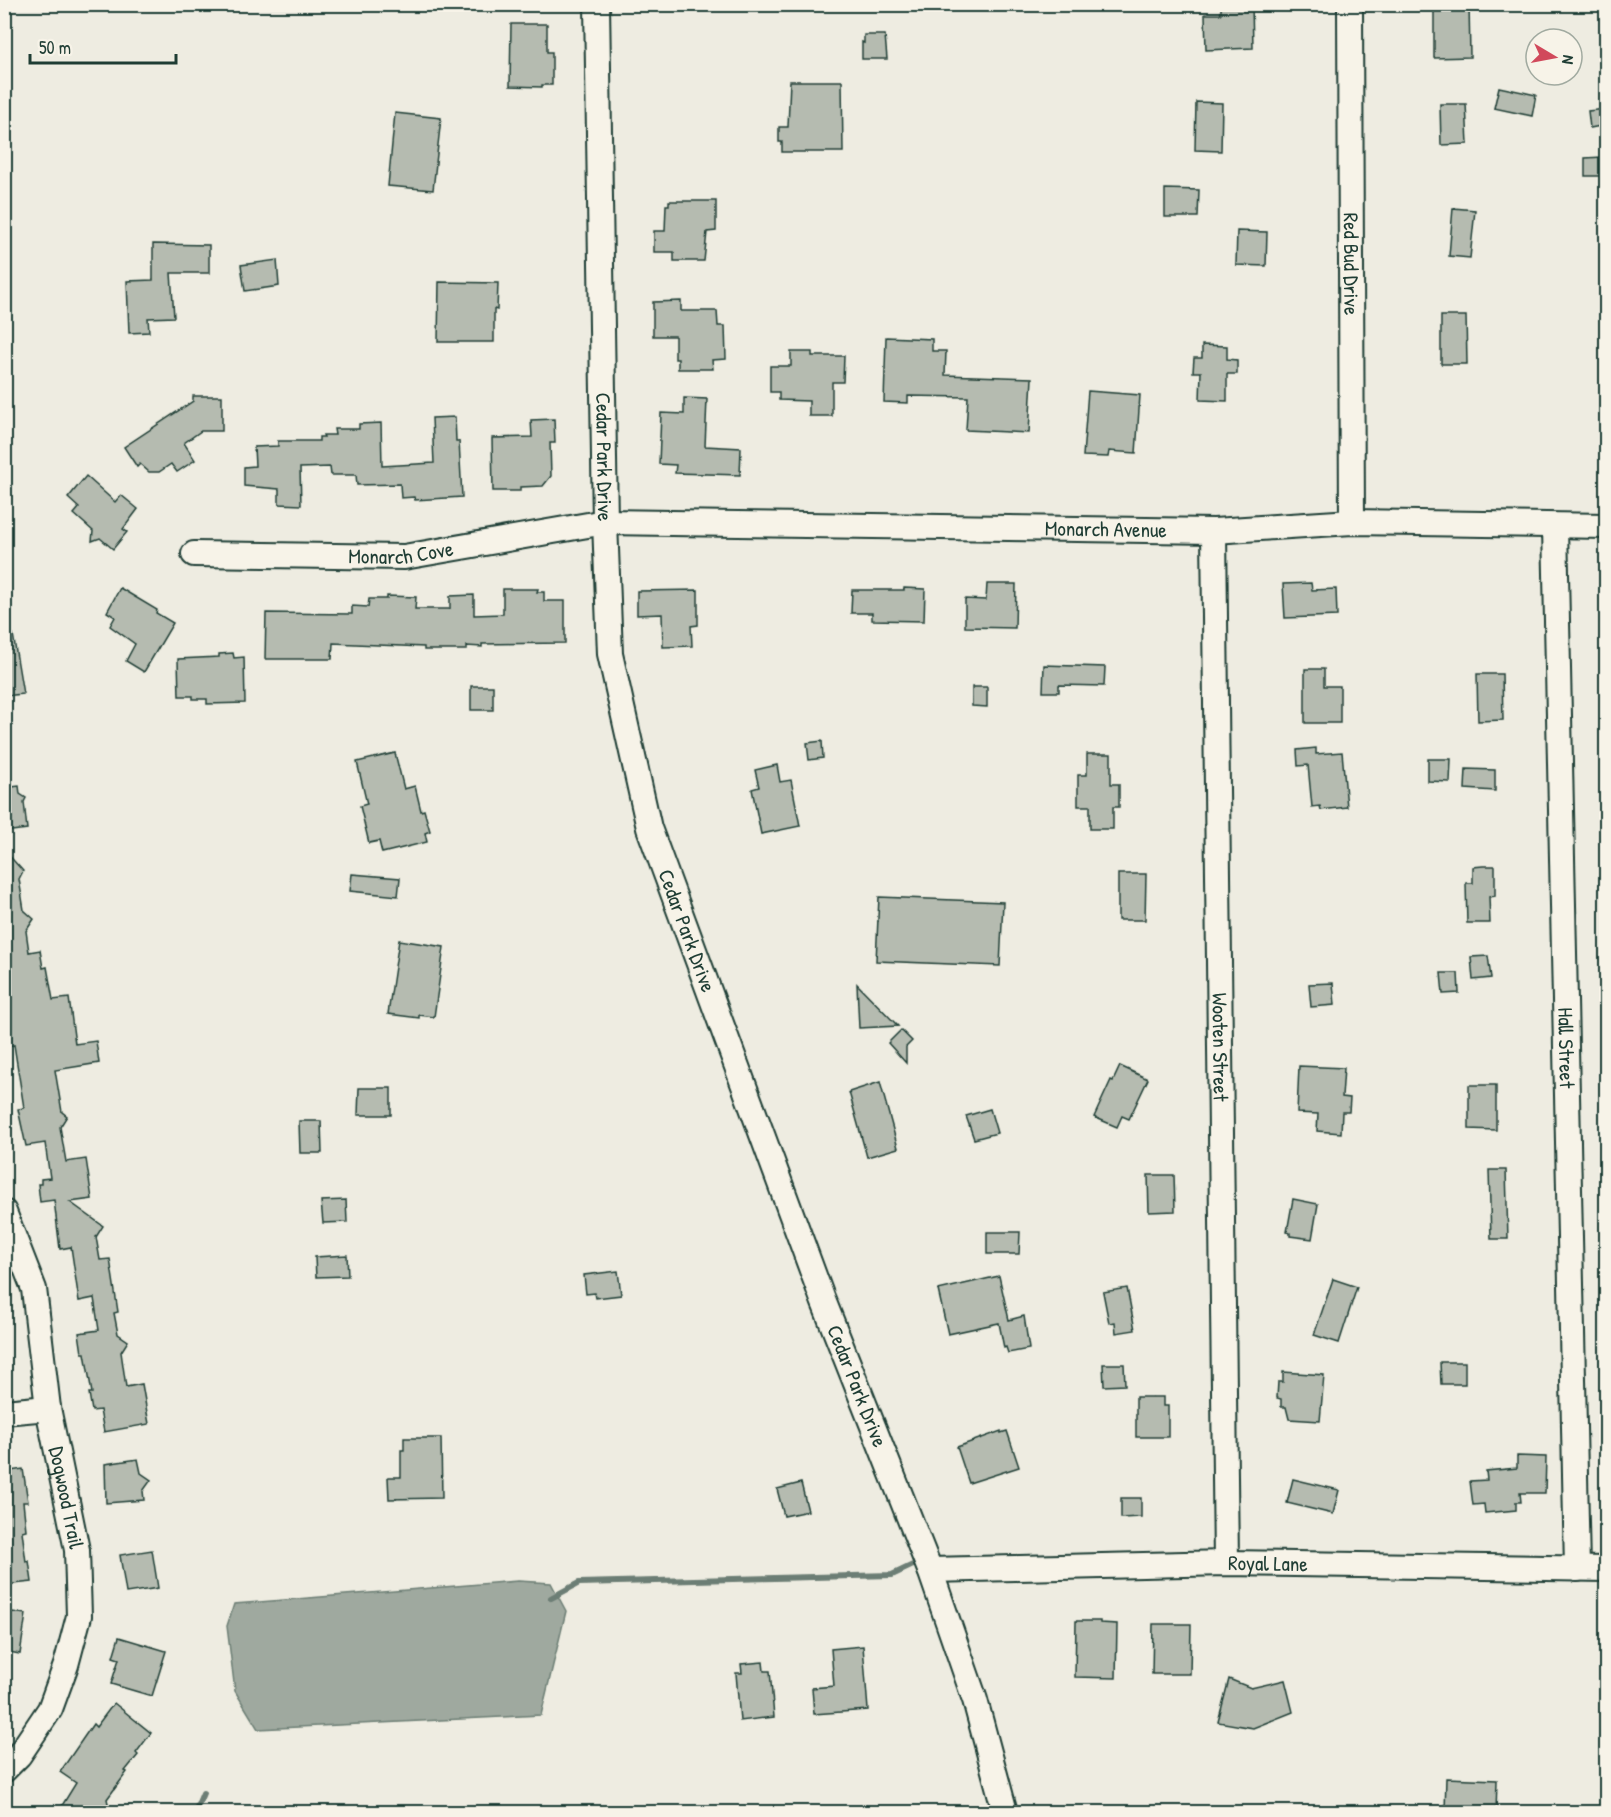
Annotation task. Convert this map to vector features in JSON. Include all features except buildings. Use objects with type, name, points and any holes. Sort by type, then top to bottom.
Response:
[{"type":"street","name":"Cedar Park Drive","points":[[597,4],[605,522],[610,654],[649,828],[822,1300],[930,1570],[975,1700],[1005,1812]]},
{"type":"street","name":"Red Bud Drive","points":[[1350,4],[1352,522]]},
{"type":"street","name":"Monarch Avenue","points":[[605,522],[1214,531],[1352,522],[1606,526]]},
{"type":"street","name":"Monarch Cove","points":[[194,554],[404,556],[605,522]]},
{"type":"street","name":"Hall Street","points":[[1555,526],[1577,1569]]},
{"type":"street","name":"Wooten Street","points":[[1214,531],[1226,1563]]},
{"type":"street","name":"Dogwood Trail","points":[[4,1212],[33,1288],[48,1408],[77,1550],[79,1616],[66,1665],[50,1709],[19,1755],[4,1770]]},
{"type":"street","points":[[4,1412],[48,1408]]},
{"type":"street","name":"Royal Lane","points":[[930,1570],[1226,1563],[1606,1569]]},
{"type":"shaded area","points":[[518,1581],[551,1583],[566,1611],[541,1715],[258,1729],[235,1691],[227,1626],[234,1604]]},
{"type":"waterway","points":[[551,1598],[579,1583],[892,1575],[913,1565]]},
{"type":"waterway","points":[[195,1812],[203,1793]]}]
